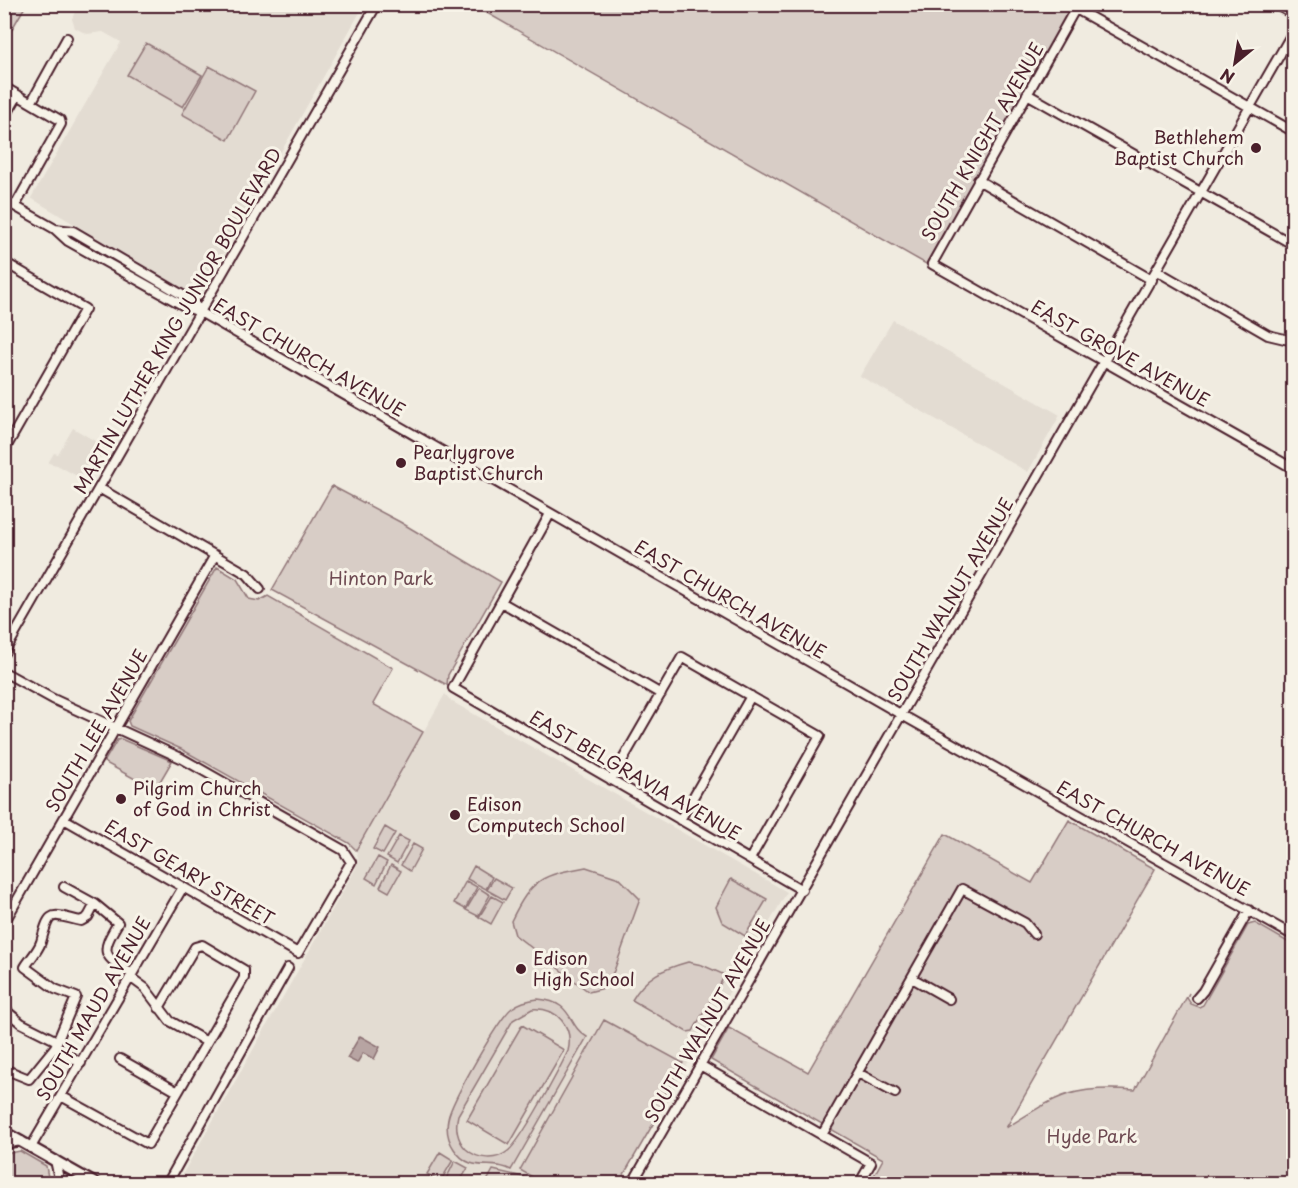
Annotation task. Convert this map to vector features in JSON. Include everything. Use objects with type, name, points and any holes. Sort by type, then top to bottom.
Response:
[{"type":"main road","points":[[4,1132],[96,1184]]},
{"type":"street","name":"MARTIN LUTHER KING JUNIOR BOULEVARD","points":[[4,653],[377,4]]},
{"type":"street","points":[[1275,4],[1293,15]]},
{"type":"street","points":[[1077,7],[1293,132]]},
{"type":"street","name":"SOUTH KNIGHT AVENUE","points":[[932,264],[1077,7]]},
{"type":"street","name":"SOUTH WALNUT AVENUE","points":[[632,1184],[1152,280],[1293,30]]},
{"type":"street","points":[[31,103],[67,38]]},
{"type":"street","points":[[4,87],[60,120],[61,124],[15,206]]},
{"type":"street","points":[[1027,94],[1293,245]]},
{"type":"street","points":[[4,119],[18,95]]},
{"type":"street","points":[[978,180],[1152,280]]},
{"type":"street","name":"EAST CHURCH AVENUE","points":[[4,201],[55,229],[68,241],[186,307],[200,312],[902,716],[1293,936]]},
{"type":"street","points":[[4,262],[85,309],[8,437],[4,451]]},
{"type":"street","name":"EAST GROVE AVENUE","points":[[932,264],[1293,469]]},
{"type":"street","points":[[1156,271],[1268,335],[1289,340]]},
{"type":"street","points":[[99,488],[248,574],[260,589]]},
{"type":"street","points":[[550,514],[501,602],[661,694]]},
{"type":"street","name":"SOUTH LEE AVENUE","points":[[4,922],[8,907],[64,819],[215,555]]},
{"type":"street","name":"EAST BELGRAVIA AVENUE","points":[[501,602],[453,688],[802,890]]},
{"type":"street","points":[[611,780],[682,657],[751,696],[820,736],[750,859]]},
{"type":"street","points":[[4,672],[116,729]]},
{"type":"street","points":[[680,820],[751,696]]},
{"type":"street","name":"EAST GEARY STREET","points":[[64,819],[298,953],[348,867],[350,857],[343,850],[181,758],[116,729]]},
{"type":"street","points":[[64,887],[95,904],[118,923],[105,945],[109,959],[145,988],[170,1021],[207,1042]]},
{"type":"street","name":"SOUTH MAUD AVENUE","points":[[31,1147],[183,887]]},
{"type":"street","points":[[822,1135],[963,889],[1025,922],[1034,934]]},
{"type":"street","points":[[4,1069],[27,1080],[56,1044],[76,997],[55,989],[25,967],[40,944],[46,921],[58,915],[81,921],[88,917],[95,904]]},
{"type":"street","points":[[1197,998],[1249,910]]},
{"type":"street","points":[[61,1096],[148,1144],[244,978],[244,970],[202,945],[195,947],[159,1008]]},
{"type":"street","points":[[167,1184],[288,968]]},
{"type":"street","points":[[912,978],[949,999]]},
{"type":"street","points":[[4,1009],[81,1063]]},
{"type":"street","points":[[120,1059],[178,1092]]},
{"type":"street","points":[[700,1065],[871,1163],[859,1184]]},
{"type":"street","points":[[858,1073],[895,1093]]},
{"type":"street","points":[[4,1144],[21,1141]]},
{"type":"street","points":[[55,1160],[60,1184]]},
{"type":"shaded area","points":[[75,5],[364,5],[200,295],[193,296],[31,198],[121,42],[103,32],[87,34],[75,28],[72,19],[77,6]]},
{"type":"shaded area","points":[[893,320],[1060,415],[1028,472],[860,376]]},
{"type":"shaded area","points":[[73,428],[105,447],[86,481],[57,465],[48,463],[54,453],[58,454]]},
{"type":"shaded area","name":"Edison High School","points":[[445,694],[451,701],[787,892],[619,1183],[177,1184],[356,868],[358,859],[356,850]]},
{"type":"shaded area","points":[[360,1036],[380,1047],[374,1059],[363,1053],[357,1063],[347,1058]]},
{"type":"green space","points":[[4,5],[26,5],[5,41]]},
{"type":"green space","points":[[473,5],[1074,5],[926,264]]},
{"type":"green space","points":[[146,43],[202,75],[183,107],[127,75]]},
{"type":"green space","points":[[209,66],[255,91],[228,140],[182,114]]},
{"type":"green space","name":"Hinton Park","points":[[332,486],[400,522],[501,582],[448,675],[447,685],[272,590]]},
{"type":"green space","points":[[217,567],[237,579],[249,599],[259,601],[268,596],[393,668],[373,704],[423,732],[356,850],[349,843],[181,749],[130,726],[128,721]]},
{"type":"green space","points":[[121,739],[172,761],[155,790],[104,762],[117,740]]},
{"type":"green space","name":"Hyde Park","points":[[1069,820],[1155,869],[1006,1128],[1066,1095],[1095,1089],[1135,1090],[1189,993],[1187,998],[1191,1004],[1199,1007],[1203,1005],[1248,925],[1255,923],[1293,945],[1293,1183],[870,1183],[883,1159],[711,1060],[729,1028],[808,1072],[945,834],[1032,883]]},
{"type":"green space","points":[[385,827],[395,833],[383,854],[373,849]]},
{"type":"green space","points":[[399,836],[409,841],[397,863],[387,857]]},
{"type":"green space","points":[[413,844],[422,849],[410,871],[401,865]]},
{"type":"green space","points":[[378,857],[387,862],[376,884],[366,878]]},
{"type":"green space","points":[[391,865],[401,871],[389,892],[380,887]]},
{"type":"green space","points":[[474,866],[492,877],[486,889],[467,879]]},
{"type":"green space","points":[[586,867],[619,878],[640,899],[614,971],[604,988],[589,992],[515,935],[511,921],[525,896],[540,881],[548,876]]},
{"type":"green space","points":[[494,878],[512,888],[505,900],[487,890]]},
{"type":"green space","points":[[731,879],[767,899],[745,936],[722,922],[716,907]]},
{"type":"green space","points":[[466,881],[477,887],[465,909],[454,903]]},
{"type":"green space","points":[[479,888],[490,895],[478,916],[466,910]]},
{"type":"green space","points":[[492,896],[503,902],[491,924],[479,917]]},
{"type":"green space","points":[[688,962],[702,965],[725,975],[693,1031],[687,1032],[632,1000],[649,979]]},
{"type":"green space","points":[[538,999],[550,1001],[564,1009],[580,1032],[587,1037],[511,1170],[467,1162],[454,1149],[447,1131],[448,1119],[457,1096],[476,1061],[506,1015],[518,1004]],"holes":[[[532,1009],[549,1011],[562,1020],[568,1034],[568,1051],[540,1104],[508,1151],[493,1158],[471,1153],[459,1137],[458,1115],[513,1020]]]},
{"type":"green space","points":[[604,1020],[683,1063],[663,1098],[667,1100],[619,1183],[543,1183],[520,1170]]},
{"type":"green space","points":[[522,1025],[564,1050],[509,1145],[467,1120]]},
{"type":"green space","points":[[20,1151],[46,1166],[49,1183],[5,1183],[5,1154]]},
{"type":"green space","points":[[440,1152],[453,1160],[440,1182],[427,1174]]},
{"type":"green space","points":[[455,1161],[468,1168],[459,1183],[444,1183]]},
{"type":"green space","points":[[493,1170],[523,1177],[534,1183],[486,1183]]},
{"type":"place","name":"Bethlehem Baptist Church","points":[[1256,148]]},
{"type":"place","name":"Pearlygrove Baptist Church","points":[[401,463]]},
{"type":"place","name":"Pilgrim Church of God in Christ","points":[[121,799]]},
{"type":"place","name":"Edison Computech School","points":[[455,815]]},
{"type":"place","name":"Edison High School","points":[[521,969]]}]
